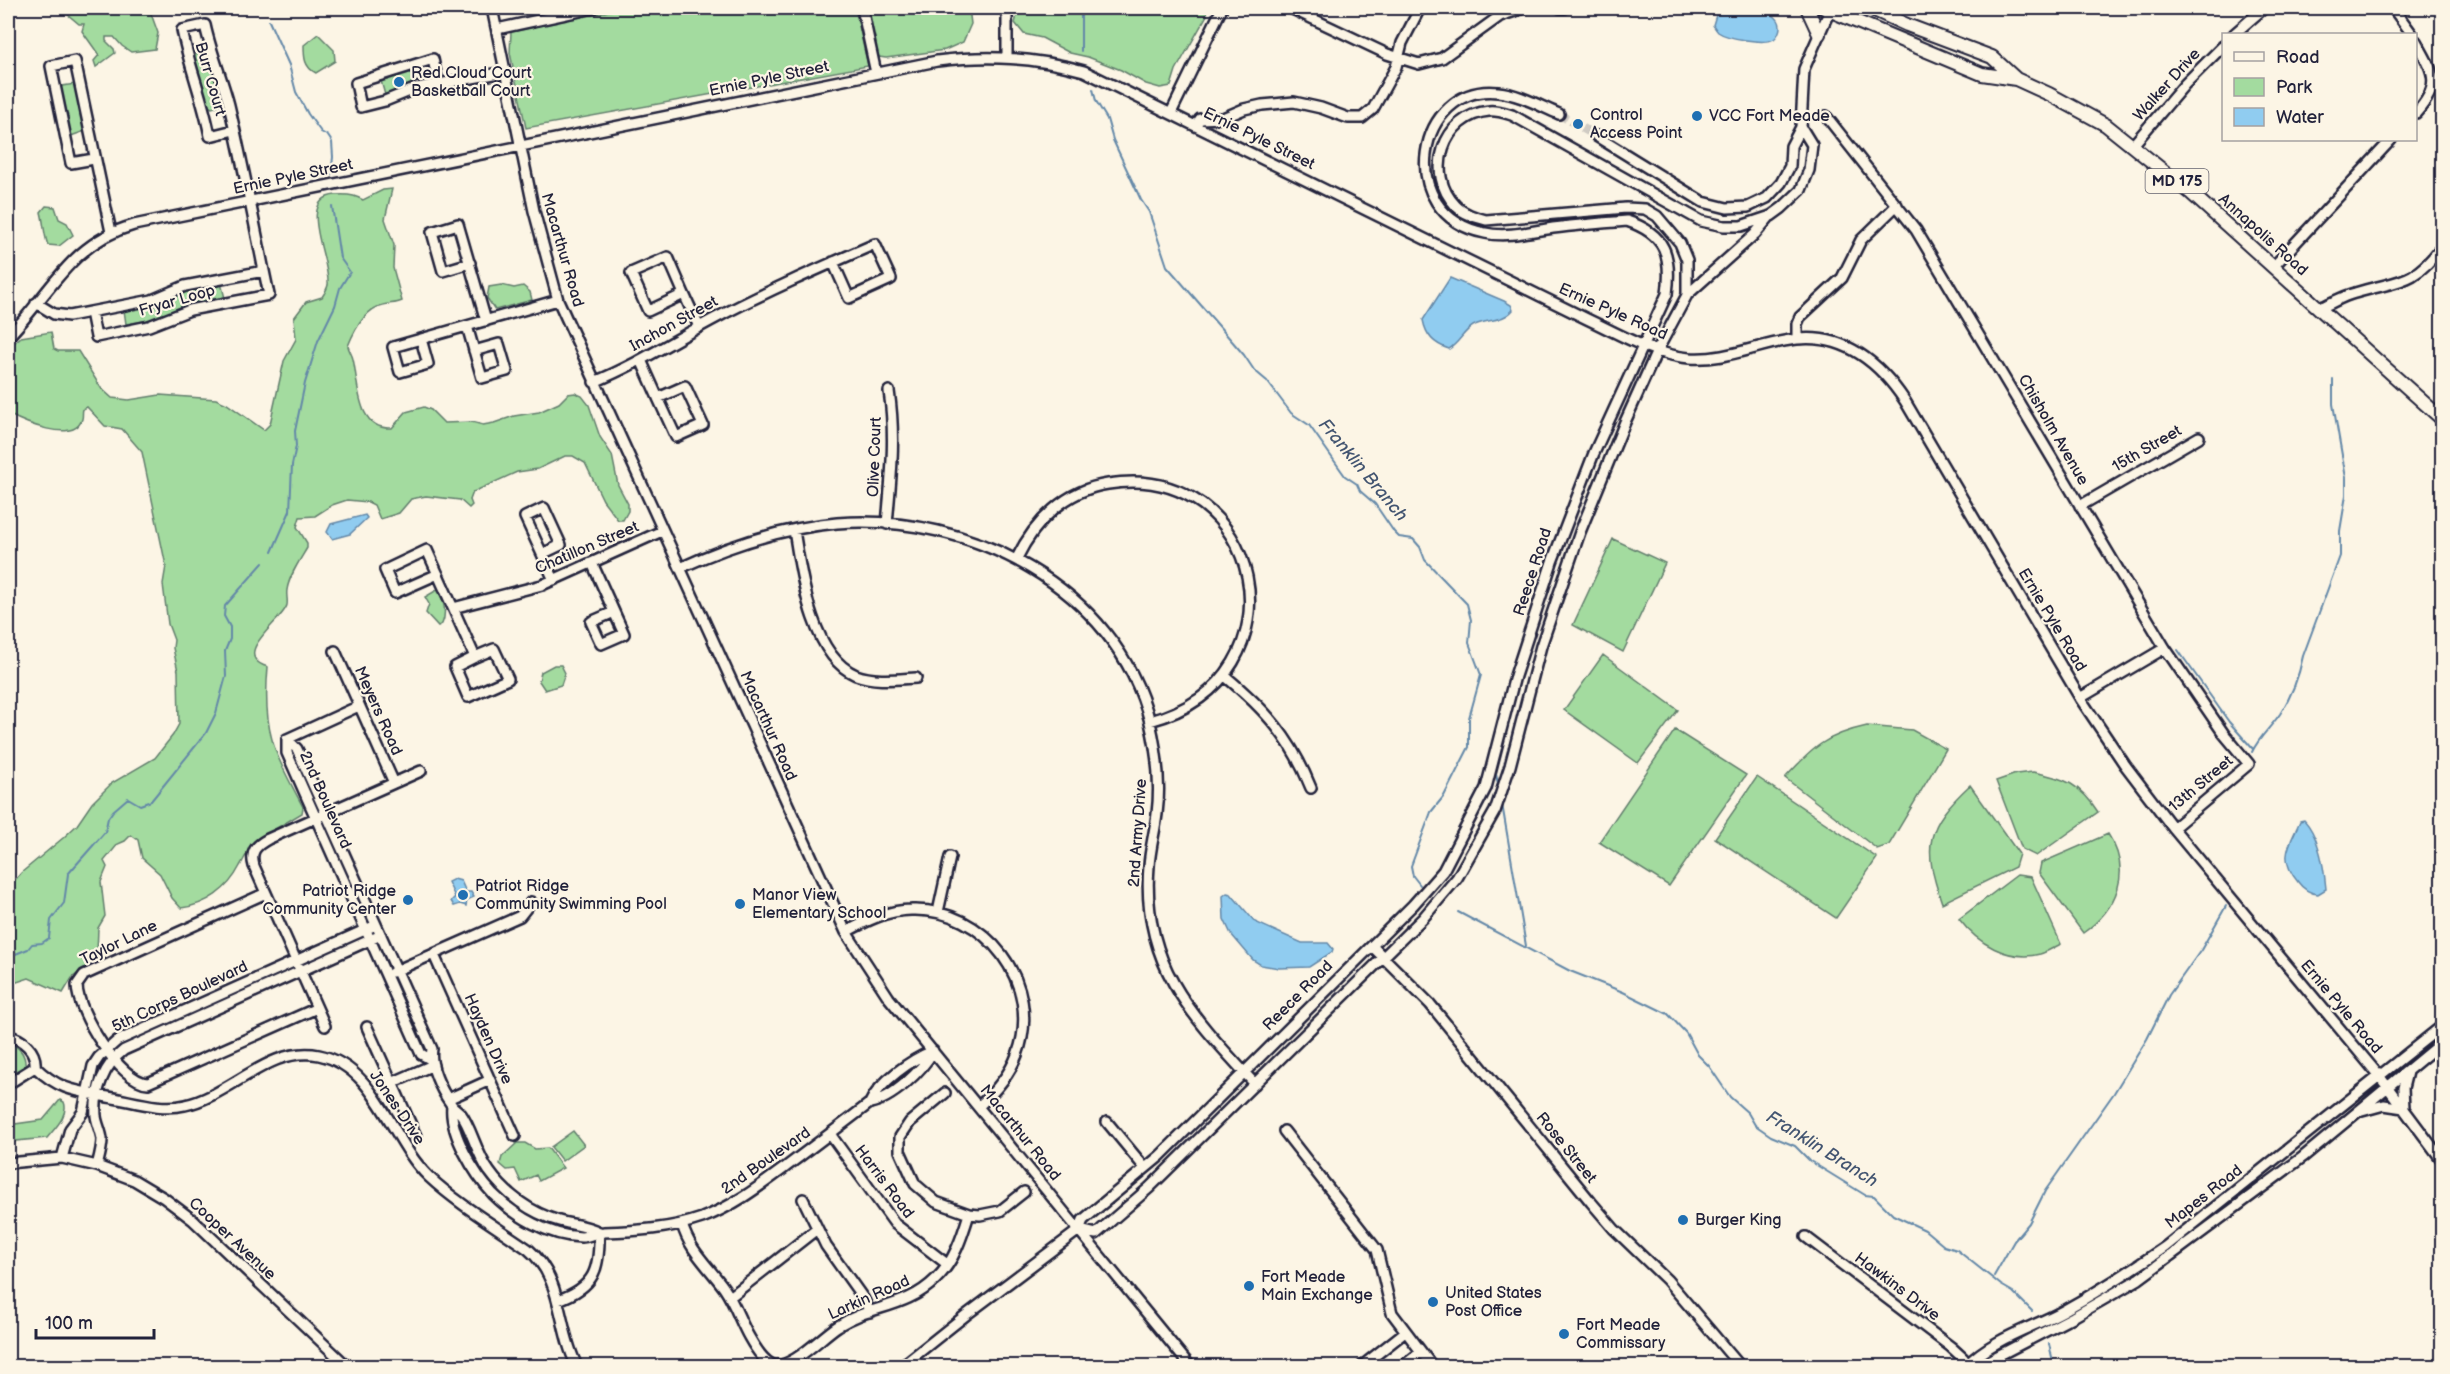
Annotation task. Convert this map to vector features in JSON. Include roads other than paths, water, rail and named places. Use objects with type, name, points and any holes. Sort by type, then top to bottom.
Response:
[{"type":"main road","points":[[1807,8],[1819,34]]},
{"type":"main road","name":"Annapolis Road","points":[[1828,8],[1982,74],[2016,79]]},
{"type":"main road","name":"Annapolis Road","points":[[1870,8],[1907,25],[1992,57],[2016,79],[2081,110],[2133,146],[2274,266],[2442,419]]},
{"type":"main road","points":[[1891,8],[1907,25]]},
{"type":"street","name":"Macarthur Road","points":[[492,8],[545,256],[558,300],[846,932],[875,979],[1190,1366]]},
{"type":"street","points":[[497,29],[594,8]]},
{"type":"street","points":[[862,8],[876,73]]},
{"type":"street","points":[[1007,8],[1007,57]]},
{"type":"street","points":[[1171,112],[1222,8]]},
{"type":"street","points":[[1290,8],[1398,59],[1425,64],[1442,58],[1500,16],[1524,8]]},
{"type":"street","points":[[1196,125],[1200,120],[1223,118],[1244,109],[1277,102],[1308,104],[1348,118],[1362,117],[1373,109],[1396,67],[1402,43],[1420,8]]},
{"type":"street","points":[[1560,8],[1565,8]]},
{"type":"street","name":"Reece Road","points":[[1596,136],[1703,202],[1727,208],[1748,207],[1767,198],[1781,183],[1790,166],[1791,146],[1801,127],[1804,69],[1828,8]]},
{"type":"street","points":[[2235,33],[2264,8]]},
{"type":"street","points":[[2393,8],[2411,33]]},
{"type":"street","name":"Burr Court","points":[[234,130],[210,136],[201,96],[191,72],[182,30],[205,26],[228,103],[250,201]]},
{"type":"street","points":[[2417,45],[2433,75],[2433,88],[2417,110]]},
{"type":"street","name":"Walker Drive","points":[[2133,146],[2185,84],[2222,46]]},
{"type":"street","name":"Ernie Pyle Street","points":[[8,337],[75,257],[111,232],[134,225],[876,73],[963,58],[1007,57],[1047,62],[1084,71],[1539,295]]},
{"type":"street","points":[[438,83],[432,59],[356,83],[361,107],[438,83],[505,72]]},
{"type":"street","points":[[94,159],[71,163],[51,66],[75,61],[111,232]]},
{"type":"street","name":"Reece Road","points":[[902,1366],[1079,1230],[1083,1220],[1145,1168],[1372,946],[1443,871],[1461,841],[1486,788],[1515,676],[1552,562],[1594,453],[1667,294],[1670,270],[1665,250],[1654,234],[1641,226],[1626,221],[1487,234],[1467,228],[1451,218],[1437,204],[1428,187],[1425,153],[1430,135],[1449,108],[1463,98],[1479,92],[1498,92],[1519,96],[1559,114]]},
{"type":"street","name":"Reece Road","points":[[1687,295],[1687,260],[1680,243],[1657,216],[1645,210],[1626,208],[1486,220],[1464,212],[1449,197],[1439,168],[1441,152],[1447,137],[1459,123],[1473,114],[1491,110],[1512,115],[1701,221],[1724,226],[1742,226],[1770,216]]},
{"type":"street","name":"Chisholm Avenue","points":[[1826,116],[1898,205],[1938,264],[2165,648],[2204,706],[2248,764]]},
{"type":"street","name":"Reece Road","points":[[1079,1230],[1096,1234],[1149,1188],[1384,958],[1423,918],[1457,878],[1495,811],[1510,766],[1541,646],[1560,586],[1625,422],[1687,295],[1755,234],[1770,216],[1801,190],[1809,170],[1812,145],[1801,127]]},
{"type":"street","points":[[2274,266],[2390,141]]},
{"type":"street","name":"Fryar Loop","points":[[91,312],[96,337],[150,326],[190,310],[269,295],[250,201]]},
{"type":"street","points":[[1797,339],[1797,324],[1800,317],[1842,278],[1861,240],[1898,205]]},
{"type":"street","points":[[470,263],[443,271],[432,232],[458,224],[470,263],[486,321]]},
{"type":"street","name":"Inchon Street","points":[[594,382],[641,360],[699,327],[769,292],[834,262],[875,244],[891,279],[849,298],[834,262]]},
{"type":"street","points":[[2320,308],[2352,294],[2403,281],[2425,267],[2442,246]]},
{"type":"street","points":[[684,294],[648,311],[631,273],[668,257],[699,327]]},
{"type":"street","name":"Fryar Loop","points":[[36,303],[45,310],[62,316],[91,312],[152,300],[185,286],[264,271]]},
{"type":"street","name":"Ernie Pyle Road","points":[[1539,295],[1658,351],[1688,358],[1735,355],[1797,339],[1824,339],[1860,352],[1896,387],[2080,698],[2125,765],[2173,828],[2380,1077],[2442,1160]]},
{"type":"street","points":[[421,339],[558,300]]},
{"type":"street","points":[[467,326],[474,351]]},
{"type":"street","points":[[641,360],[658,399],[676,437],[703,425],[685,386],[658,399]]},
{"type":"street","name":"Olive Court","points":[[887,524],[894,448],[894,426],[889,391]]},
{"type":"street","name":"15th Street","points":[[2080,506],[2199,437]]},
{"type":"street","points":[[1017,558],[1030,534],[1048,514],[1066,500],[1090,488],[1120,482],[1139,481],[1171,488],[1202,505],[1222,525],[1235,543],[1246,573],[1250,603],[1246,633],[1237,657],[1225,676],[1204,697],[1190,706],[1150,721]]},
{"type":"street","points":[[542,554],[561,545],[544,508],[525,517],[542,554],[554,580]]},
{"type":"street","name":"2nd Army Drive","points":[[680,568],[746,541],[794,530],[837,524],[887,524],[953,536],[1017,558],[1060,586],[1078,602],[1105,631],[1129,669],[1150,721],[1158,766],[1158,796],[1149,866],[1148,899],[1153,931],[1163,963],[1183,1002],[1255,1084]]},
{"type":"street","points":[[794,530],[801,572],[811,610],[823,640],[835,660],[845,669],[868,678],[916,678]]},
{"type":"street","name":"Chatillon Street","points":[[453,608],[554,580],[662,531]]},
{"type":"street","points":[[438,574],[395,593],[385,570],[427,550],[438,574],[475,657]]},
{"type":"street","points":[[592,563],[614,612]]},
{"type":"street","points":[[2080,698],[2165,648]]},
{"type":"street","points":[[494,649],[508,679],[468,697],[455,667],[475,657],[494,649]]},
{"type":"street","name":"Meyers Road","points":[[335,651],[394,783]]},
{"type":"street","points":[[1225,676],[1262,709],[1281,730],[1294,751],[1311,788]]},
{"type":"street","points":[[287,739],[359,706]]},
{"type":"street","name":"2nd Boulevard","points":[[287,739],[297,749],[432,1049],[432,1062],[450,1102],[450,1118],[467,1156],[479,1177],[495,1196],[523,1218],[547,1229],[585,1237],[599,1232],[655,1229],[702,1218],[736,1202],[870,1103],[875,1092],[918,1057],[933,1051]]},
{"type":"street","name":"2nd Boulevard","points":[[287,739],[287,753],[421,1054],[432,1062]]},
{"type":"street","name":"13th Street","points":[[2173,828],[2248,764]]},
{"type":"street","points":[[325,1026],[254,866],[253,852],[257,846],[268,839],[421,771]]},
{"type":"street","points":[[938,912],[950,857]]},
{"type":"street","name":"Taylor Lane","points":[[266,893],[84,975],[77,985],[77,993],[96,1036],[134,1080],[148,1083],[317,1008]]},
{"type":"street","points":[[386,975],[520,916],[531,902]]},
{"type":"street","points":[[846,932],[873,919],[898,911],[938,912],[966,922],[990,940],[1008,962],[1022,997],[1023,1026],[1017,1054],[1001,1085],[978,1106]]},
{"type":"street","name":"5th Corps Boulevard","points":[[97,1166],[102,1142],[93,1094],[93,1066],[106,1049],[117,1041],[376,925]]},
{"type":"street","name":"5th Corps Boulevard","points":[[62,1158],[67,1136],[83,1112],[104,1072],[114,1058],[124,1050],[381,935]]},
{"type":"street","name":"Rose Street","points":[[1372,946],[1430,1004],[1614,1229],[1667,1280],[1740,1366]]},
{"type":"street","name":"Hayden Drive","points":[[434,955],[515,1136]]},
{"type":"street","name":"Mapes Road","points":[[1966,1366],[1979,1352],[2063,1311],[2129,1273],[2165,1247],[2442,1026]]},
{"type":"street","points":[[367,1027],[394,1082],[417,1138]]},
{"type":"street","points":[[8,1036],[25,1043],[33,1056],[35,1067],[8,1084]]},
{"type":"street","name":"Mapes Road","points":[[1966,1366],[1986,1362],[2073,1317],[2139,1279],[2303,1157],[2442,1042]]},
{"type":"street","name":"Jones Drive","points":[[35,1067],[55,1084],[93,1094],[161,1106],[183,1106],[203,1100],[266,1066],[291,1056],[312,1054],[333,1059],[351,1070],[366,1085],[408,1151],[428,1176],[536,1255],[547,1270],[558,1300],[576,1366]]},
{"type":"street","points":[[394,1082],[432,1062]]},
{"type":"street","points":[[2357,1112],[2384,1105],[2403,1108],[2403,1088],[2408,1070]]},
{"type":"street","points":[[450,1102],[490,1080]]},
{"type":"street","points":[[945,1094],[904,1129],[900,1137],[900,1151],[910,1175],[920,1190],[936,1202],[969,1214],[991,1214],[1000,1211],[1024,1192]]},
{"type":"street","points":[[1107,1122],[1145,1168]]},
{"type":"street","points":[[1284,1131],[1377,1250],[1392,1313],[1432,1366]]},
{"type":"street","name":"Harris Road","points":[[830,1134],[895,1224],[947,1264]]},
{"type":"street","name":"Cooper Avenue","points":[[8,1163],[62,1158],[97,1166],[134,1180],[164,1198],[193,1220],[346,1366]]},
{"type":"street","points":[[803,1199],[837,1263],[864,1298],[870,1312]]},
{"type":"street","name":"Larkin Road","points":[[682,1224],[689,1243],[730,1297],[752,1341],[768,1362],[775,1365],[788,1364],[844,1322],[898,1304],[919,1294],[939,1276],[947,1264],[961,1241],[969,1214]]},
{"type":"street","points":[[730,1297],[817,1229]]},
{"type":"street","points":[[558,1300],[580,1290],[593,1276],[599,1260],[599,1232]]},
{"type":"street","name":"Hawkins Drive","points":[[1806,1237],[1951,1347],[1966,1366]]},
{"type":"street","points":[[1362,1366],[1405,1332]]},
{"type":"street","points":[[1403,1366],[1421,1352]]},
{"type":"water","points":[[1721,8],[1746,8],[1773,15],[1778,20],[1779,32],[1774,39],[1769,41],[1746,40],[1722,34],[1713,25]]},
{"type":"water","points":[[1450,278],[1504,301],[1511,305],[1513,310],[1504,317],[1473,326],[1449,349],[1432,339],[1426,331],[1423,320]]},
{"type":"water","points":[[365,515],[367,518],[350,534],[332,539],[327,532],[331,524]]},
{"type":"water","points":[[2304,820],[2317,843],[2322,862],[2326,889],[2318,894],[2304,889],[2288,866],[2289,845],[2300,821]]},
{"type":"water","name":"Patriot Ridge Community Swimming Pool","points":[[454,879],[461,881],[466,892],[471,892],[474,897],[467,900],[466,906],[460,904],[454,906],[451,901],[455,897],[448,882]]},
{"type":"water","points":[[1227,893],[1231,894],[1255,922],[1302,943],[1328,943],[1333,949],[1332,952],[1309,967],[1279,968],[1261,965],[1253,960],[1231,934],[1224,919],[1223,896]]},
{"type":"waterway","name":"Franklin Branch","points":[[1081,8],[1081,51]]},
{"type":"waterway","points":[[269,21],[289,65],[296,92],[308,114],[321,132],[332,142],[331,175]]},
{"type":"waterway","name":"Franklin Branch","points":[[1093,89],[1096,101],[1107,119],[1113,140],[1149,212],[1167,266],[1244,355],[1254,370],[1267,381],[1291,413],[1309,425],[1345,476],[1357,484],[1360,491],[1375,504],[1394,532],[1399,537],[1413,539],[1420,547],[1425,560],[1467,604],[1471,620],[1469,643],[1481,675],[1469,718],[1469,747],[1444,796],[1431,812],[1411,866],[1413,876],[1420,885]]},
{"type":"waterway","points":[[272,552],[290,511],[292,465],[296,446],[295,431],[305,383],[318,341],[335,306],[340,288],[350,272],[340,258],[332,206]]},
{"type":"waterway","points":[[2252,752],[2280,714],[2291,693],[2340,556],[2340,531],[2346,495],[2346,478],[2333,404],[2333,379]]},
{"type":"waterway","points":[[8,957],[49,938],[51,920],[64,903],[68,874],[105,832],[108,818],[113,811],[128,798],[140,805],[151,801],[206,733],[216,713],[226,676],[225,651],[230,639],[230,627],[224,616],[225,606],[263,563]]},
{"type":"waterway","points":[[2178,650],[2229,722],[2253,749]]},
{"type":"waterway","points":[[1496,774],[1499,789]]},
{"type":"waterway","points":[[1502,804],[1526,946]]},
{"type":"waterway","points":[[1994,1276],[2014,1241],[2029,1223],[2045,1191],[2114,1093],[2147,1039],[2169,995],[2201,950],[2226,906]]},
{"type":"waterway","name":"Franklin Branch","points":[[1458,912],[1570,971],[1623,992],[1668,1014],[1686,1033],[1698,1055],[1709,1066],[1730,1097],[1748,1113],[1755,1125],[1771,1136],[1795,1146],[1810,1161],[1865,1195],[1874,1196],[1893,1215],[1925,1230],[1944,1246],[1957,1250],[2013,1292],[2032,1311]]},
{"type":"waterway","name":"Franklin Branch","points":[[2049,1344],[2054,1366]]},
{"type":"tunnel","points":[[1559,114],[1596,136]]},
{"type":"place","name":"Red Cloud Court Basketball Court","points":[[399,82]]},
{"type":"place","name":"VCC Fort Meade","points":[[1697,116]]},
{"type":"place","name":"Control Access Point","points":[[1578,124]]},
{"type":"place","name":"Patriot Ridge Community Swimming Pool","points":[[463,895]]},
{"type":"place","name":"Patriot Ridge Community Center","points":[[408,900]]},
{"type":"place","name":"Manor View Elementary School","points":[[740,904]]},
{"type":"place","name":"Burger King","points":[[1683,1220]]},
{"type":"place","name":"Fort Meade Main Exchange","points":[[1249,1286]]},
{"type":"place","name":"United States Post Office","points":[[1433,1302]]},
{"type":"place","name":"Fort Meade Commissary","points":[[1564,1334]]}]
